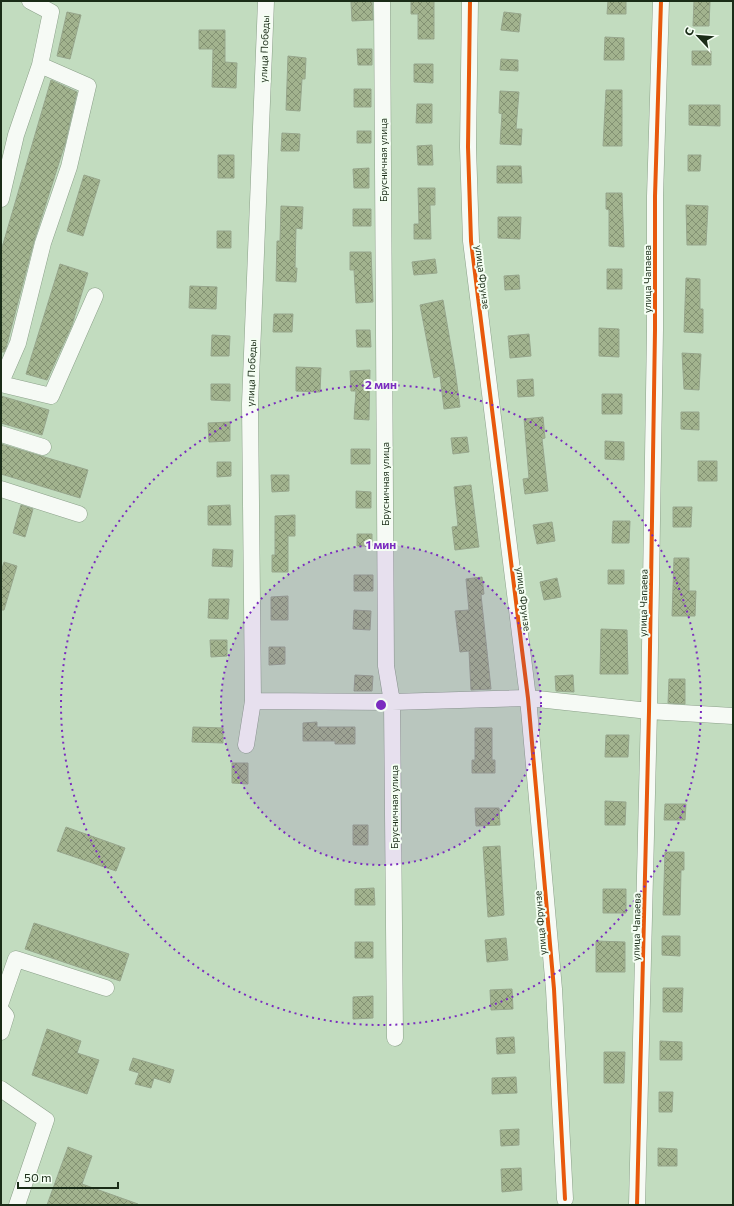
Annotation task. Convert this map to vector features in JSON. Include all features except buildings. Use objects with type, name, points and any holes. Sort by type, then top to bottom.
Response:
[{"type":"street","points":[[1,200],[16,135],[40,65],[51,12],[30,1]]},
{"type":"street","name":"улица Победы","points":[[246,745],[253,701],[250,404],[266,1]]},
{"type":"street","name":"Брусничная улица","points":[[382,1],[386,666],[392,702],[394,1038]]},
{"type":"street","name":"улица Фрунзе","points":[[470,1],[468,147],[471,241],[528,698],[554,988],[565,1199]]},
{"type":"street","name":"улица Чапаева","points":[[637,1205],[649,711],[655,330],[655,196],[661,1]]},
{"type":"street","points":[[40,65],[88,86],[69,167],[43,243],[18,342],[1,383],[51,396],[95,296]]},
{"type":"street","points":[[1,434],[43,446]]},
{"type":"street","points":[[1,489],[79,514]]},
{"type":"street","points":[[253,701],[392,702],[528,698],[649,711],[733,716]]},
{"type":"street","points":[[1,1002],[16,959],[106,988]]},
{"type":"street","points":[[1,1010],[6,1016],[1,1032]]},
{"type":"street","points":[[1,1089],[46,1120],[17,1205]]},
{"type":"cycle path","points":[[470,1],[468,147],[471,241],[528,698],[554,989],[565,1199]]},
{"type":"cycle path","points":[[637,1205],[649,711],[655,330],[655,196],[661,1]]}]
